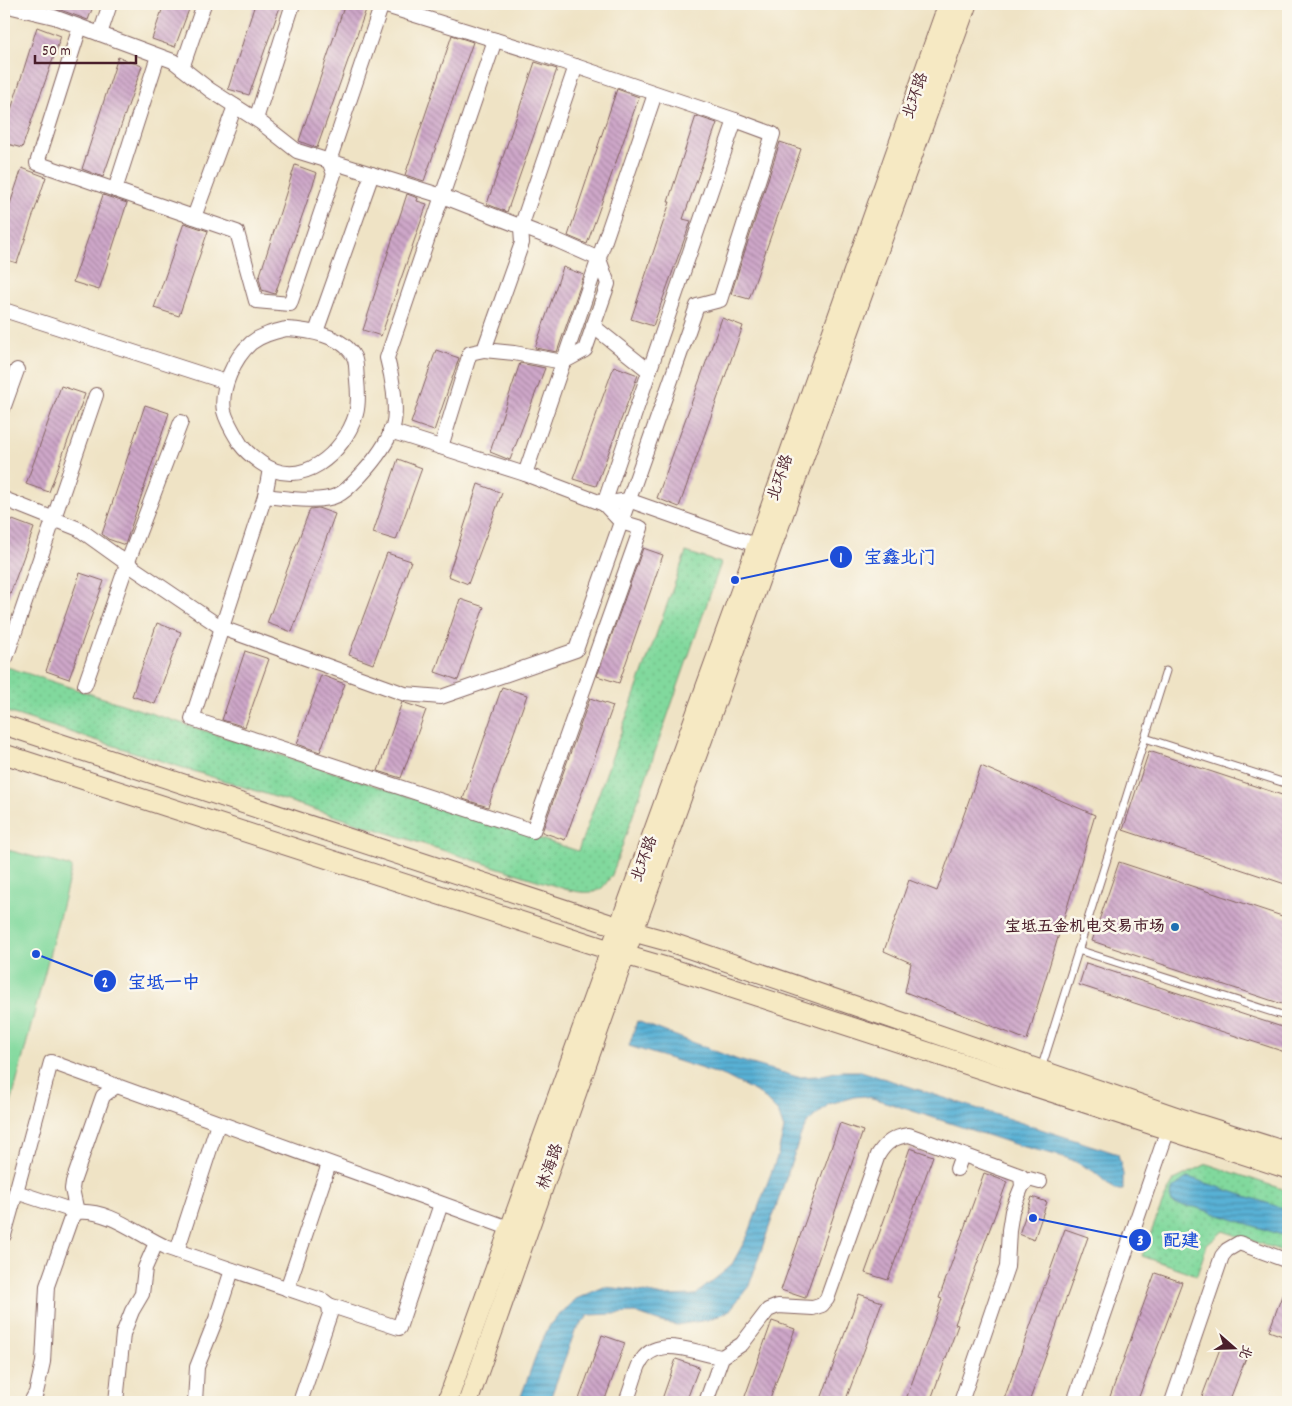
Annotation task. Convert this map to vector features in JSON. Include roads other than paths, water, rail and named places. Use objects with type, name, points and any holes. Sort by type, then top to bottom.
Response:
[{"type":"main road","name":"北环路","points":[[764,548],[948,4]]},
{"type":"main road","name":"北环路","points":[[627,929],[764,548],[967,4]]},
{"type":"main road","points":[[4,725],[667,941],[1189,1121],[1284,1151]]},
{"type":"main road","points":[[4,754],[1288,1169]]},
{"type":"main road","name":"林海路","points":[[447,1402],[509,1228],[627,929]]},
{"type":"main road","name":"林海路","points":[[468,1402],[618,953]]},
{"type":"street","points":[[4,4],[52,10],[80,27],[173,62],[210,90],[256,119],[298,151],[442,196],[598,259],[608,284],[585,350],[563,362],[514,353],[484,350],[470,353],[441,447]]},
{"type":"street","points":[[100,34],[110,4]]},
{"type":"street","points":[[182,68],[204,4]]},
{"type":"street","points":[[256,119],[293,4]]},
{"type":"street","points":[[4,499],[78,529],[222,628],[405,694],[441,697],[576,650],[697,306],[720,300],[773,134],[576,66],[381,4],[329,161],[334,174],[290,304],[256,301],[237,232],[37,163],[80,27]]},
{"type":"street","points":[[265,496],[323,499],[338,495],[351,486],[367,469],[385,443],[393,426],[394,408],[393,379],[387,358],[495,40]]},
{"type":"street","points":[[116,190],[158,56]]},
{"type":"street","points":[[484,350],[522,243],[522,227],[576,66]]},
{"type":"street","points":[[525,474],[656,94]]},
{"type":"street","points":[[194,217],[235,106]]},
{"type":"street","points":[[604,504],[735,120]]},
{"type":"street","points":[[316,332],[372,174]]},
{"type":"street","points":[[4,310],[226,382]]},
{"type":"street","points":[[593,326],[649,371]]},
{"type":"street","points":[[286,329],[316,332],[346,348],[354,358],[358,391],[356,413],[341,443],[320,464],[305,471],[287,473],[270,469],[242,447],[229,425],[224,410],[226,382],[236,362],[252,343],[268,334],[286,329]]},
{"type":"street","points":[[4,406],[17,370]]},
{"type":"street","points":[[6,658],[96,395]]},
{"type":"street","points":[[85,685],[127,564],[181,422]]},
{"type":"street","points":[[270,469],[265,496],[192,718],[533,831],[641,528],[621,522],[604,504],[525,474],[390,431]]},
{"type":"street","points":[[604,504],[628,500],[764,548]]},
{"type":"street","points":[[4,1235],[51,1062],[509,1228]]},
{"type":"street","points":[[77,1212],[72,1189],[73,1182],[103,1096],[116,1086]]},
{"type":"street","points":[[177,1251],[218,1124]]},
{"type":"street","points":[[1074,1402],[1168,1129]]},
{"type":"street","points":[[706,1402],[722,1357],[742,1344],[768,1310],[778,1306],[813,1308],[822,1305],[827,1299],[878,1154],[885,1144],[902,1136],[909,1135],[1021,1176],[1022,1186]]},
{"type":"street","points":[[957,1169],[962,1155]]},
{"type":"street","points":[[287,1289],[329,1164]]},
{"type":"street","points":[[961,1402],[1007,1267],[1008,1230],[1012,1211],[1022,1186],[1029,1179],[1040,1182]]},
{"type":"street","points":[[16,1192],[77,1212],[91,1211],[114,1218],[156,1243],[399,1328],[441,1204]]},
{"type":"street","points":[[31,1402],[36,1393],[43,1362],[47,1286],[70,1221],[77,1212]]},
{"type":"street","points":[[116,1402],[123,1334],[132,1311],[142,1294],[145,1268],[156,1243]]},
{"type":"street","points":[[1172,1402],[1222,1256],[1227,1250],[1238,1243],[1288,1261]]},
{"type":"street","points":[[195,1402],[197,1367],[216,1319],[232,1270]]},
{"type":"street","points":[[300,1402],[329,1320],[329,1305]]},
{"type":"street","points":[[626,1402],[640,1363],[650,1353],[659,1348],[673,1346],[722,1357]]},
{"type":"lane","points":[[1040,1070],[1166,671]]},
{"type":"lane","points":[[1145,738],[1288,784]]},
{"type":"lane","points":[[1078,950],[1288,1017]]},
{"type":"lane","points":[[1284,1151],[1288,1126]]},
{"type":"water","points":[[637,1021],[738,1060],[798,1077],[817,1076],[841,1071],[861,1071],[1118,1154],[1123,1174],[1123,1190],[1115,1190],[1093,1171],[1068,1158],[1017,1145],[879,1100],[864,1096],[829,1104],[808,1122],[800,1137],[749,1286],[729,1311],[707,1320],[677,1325],[661,1322],[635,1313],[589,1315],[575,1331],[549,1402],[519,1402],[540,1344],[551,1323],[576,1299],[604,1287],[663,1296],[695,1295],[731,1266],[748,1235],[777,1157],[784,1129],[778,1112],[760,1094],[725,1076],[629,1046]]},
{"type":"water","points":[[1188,1177],[1288,1210],[1288,1237],[1195,1207],[1177,1205],[1172,1202],[1170,1195],[1173,1188]]},
{"type":"place","name":"宝鑫北门","points":[[735,580]]},
{"type":"place","name":"宝坻五金机电交易市场","points":[[1175,927]]},
{"type":"place","name":"宝坻一中","points":[[36,954]]},
{"type":"place","name":"配建","points":[[1033,1218]]}]
